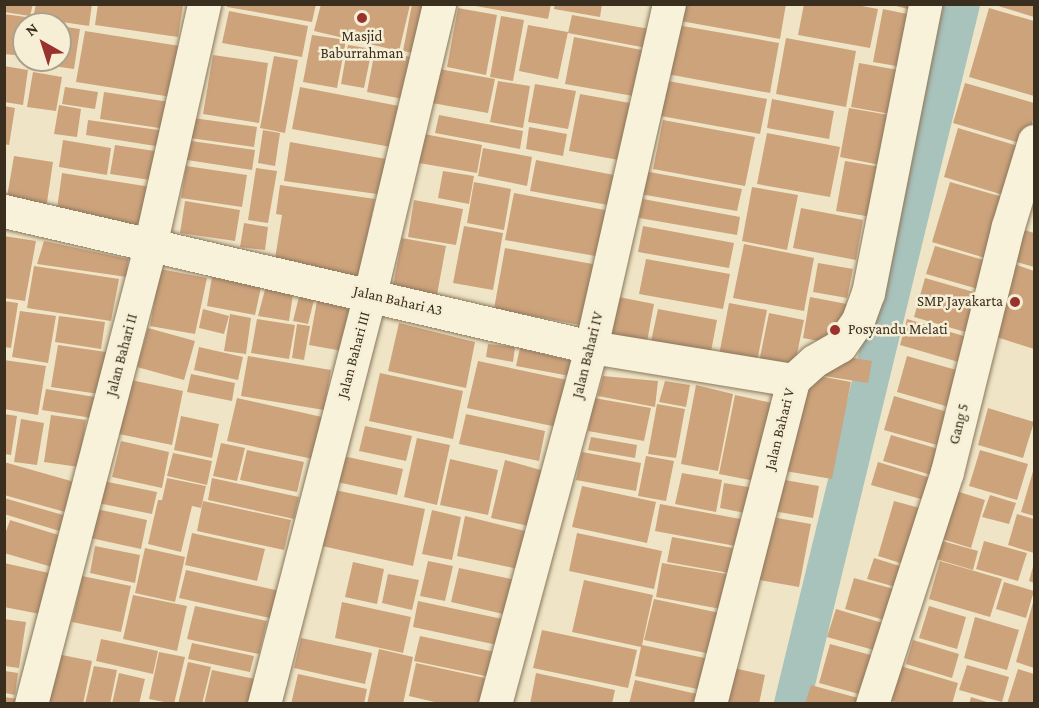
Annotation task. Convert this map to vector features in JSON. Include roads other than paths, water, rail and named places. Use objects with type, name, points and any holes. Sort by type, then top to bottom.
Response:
[{"type":"street","name":"Jalan Bahari II","points":[[31,704],[150,246],[204,4]]},
{"type":"street","name":"Jalan Bahari III","points":[[264,704],[370,294],[439,4]]},
{"type":"street","name":"Jalan Bahari IV","points":[[495,704],[591,347],[669,4]]},
{"type":"street","name":"Jalan Bahari V","points":[[710,704],[793,380],[814,361],[840,346],[858,320],[868,292],[925,4]]},
{"type":"street","name":"Gang 5","points":[[872,704],[947,472],[1008,226],[1035,141]]},
{"type":"street","name":"Jalan Bahari A3","points":[[4,212],[370,294],[591,347],[793,380]]},
{"type":"waterway","points":[[792,704],[962,4]]},
{"type":"place","name":"Masjid Baburrahman","points":[[362,18]]},
{"type":"place","name":"SMP Jayakarta","points":[[1015,302]]},
{"type":"place","name":"Posyandu Melati","points":[[835,330]]}]
